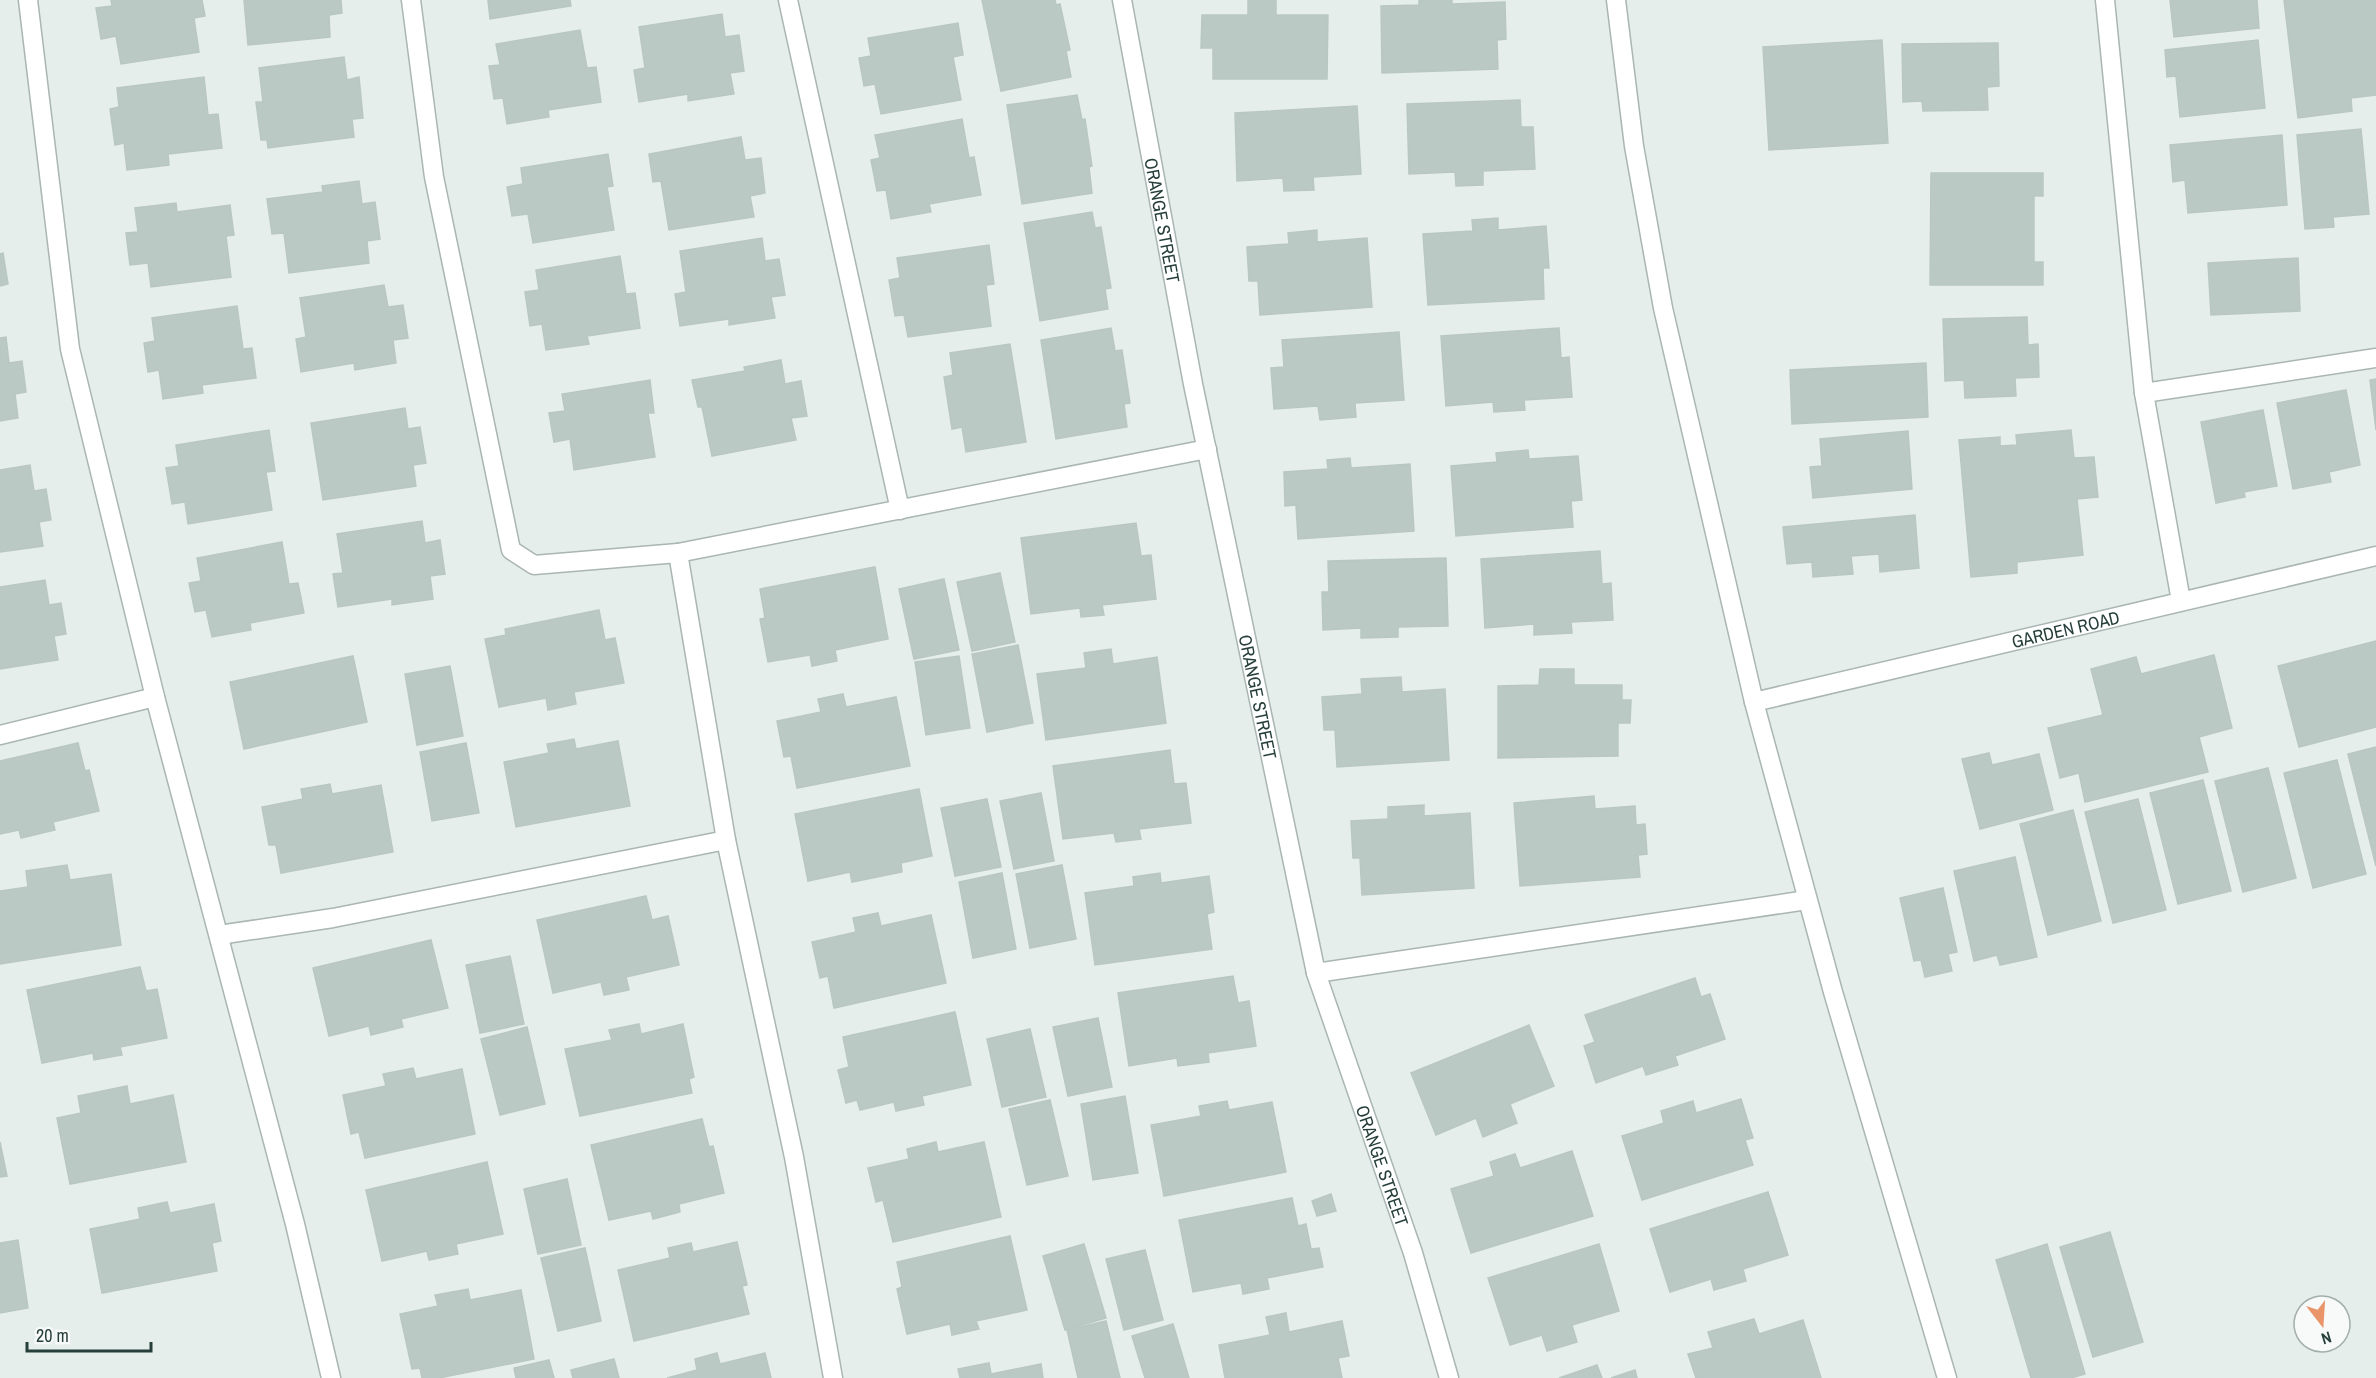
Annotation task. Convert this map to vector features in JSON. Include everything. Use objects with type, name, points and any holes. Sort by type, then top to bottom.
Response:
[{"type":"street","points":[[28,0],[70,349],[155,697],[295,1224],[331,1378]]},
{"type":"street","points":[[411,0],[434,177],[511,550],[534,565],[678,553],[1207,449]]},
{"type":"street","points":[[788,0],[900,510]]},
{"type":"street","name":"ORANGE STREET","points":[[1122,0],[1207,449],[1316,973],[1413,1254],[1449,1378]]},
{"type":"street","points":[[1616,0],[1634,146],[1663,308],[1755,702],[1807,900],[1947,1378]]},
{"type":"street","points":[[2105,0],[2144,393],[2181,601]]},
{"type":"street","points":[[2144,393],[2376,358]]},
{"type":"street","points":[[678,553],[726,840],[794,1157],[833,1378]]},
{"type":"street","name":"GARDEN ROAD","points":[[1755,702],[2376,556]]},
{"type":"street","points":[[0,735],[155,697]]},
{"type":"street","points":[[219,935],[333,918],[726,840]]},
{"type":"street","points":[[1316,973],[1807,900]]},
{"type":"building","points":[[111,0],[202,0],[205,16],[194,18],[199,52],[121,64],[116,36],[101,39],[96,8],[112,6]]},
{"type":"building","points":[[244,0],[341,0],[342,13],[329,15],[330,37],[248,45]]},
{"type":"building","points":[[488,0],[570,0],[571,6],[490,19]]},
{"type":"building","points":[[982,0],[1055,0],[1056,5],[1060,4],[1070,50],[1066,51],[1071,77],[1001,91]]},
{"type":"building","points":[[1248,0],[1276,0],[1276,15],[1328,15],[1327,79],[1213,79],[1213,48],[1201,48],[1202,15],[1248,15]]},
{"type":"building","points":[[1419,0],[1452,0],[1452,4],[1505,2],[1506,39],[1497,40],[1498,69],[1382,73],[1381,6],[1419,5]]},
{"type":"building","points":[[2170,0],[2257,0],[2259,28],[2174,37]]},
{"type":"building","points":[[2284,0],[2376,0],[2376,95],[2351,98],[2352,111],[2298,118]]},
{"type":"building","points":[[722,14],[725,37],[739,35],[744,71],[730,73],[734,94],[688,101],[688,94],[639,102],[634,70],[645,68],[639,27]]},
{"type":"building","points":[[958,23],[963,55],[953,57],[961,100],[881,114],[875,84],[864,86],[859,58],[871,56],[868,38]]},
{"type":"building","points":[[580,30],[587,68],[596,67],[601,102],[548,110],[549,117],[507,124],[503,98],[494,99],[489,66],[500,65],[496,44]]},
{"type":"building","points":[[1882,40],[1888,143],[1769,150],[1763,47]]},
{"type":"building","points":[[2258,40],[2265,108],[2180,117],[2176,76],[2167,77],[2165,50]]},
{"type":"building","points":[[1998,43],[1999,86],[1987,87],[1988,110],[1923,111],[1922,101],[1903,102],[1902,44]]},
{"type":"building","points":[[344,57],[347,80],[359,77],[363,118],[352,119],[354,137],[268,148],[267,140],[261,140],[256,102],[263,102],[259,68]]},
{"type":"building","points":[[204,77],[208,115],[218,114],[222,148],[168,154],[169,165],[127,170],[124,143],[115,145],[110,109],[119,107],[117,88]]},
{"type":"building","points":[[1077,95],[1082,120],[1085,119],[1092,166],[1089,167],[1092,193],[1022,204],[1007,105]]},
{"type":"building","points":[[1520,100],[1521,127],[1533,127],[1535,169],[1483,171],[1483,185],[1456,186],[1455,172],[1409,174],[1407,104]]},
{"type":"building","points":[[1357,106],[1361,174],[1313,177],[1314,190],[1284,191],[1283,178],[1237,181],[1235,113]]},
{"type":"building","points":[[962,119],[969,158],[974,157],[981,195],[929,204],[931,212],[891,219],[886,190],[877,191],[871,160],[880,158],[875,135]]},
{"type":"building","points":[[2361,129],[2369,214],[2333,217],[2334,227],[2305,229],[2297,135]]},
{"type":"building","points":[[2282,135],[2287,205],[2188,213],[2185,180],[2173,182],[2170,145]]},
{"type":"building","points":[[741,137],[745,160],[761,158],[765,193],[750,196],[754,217],[669,230],[661,181],[653,182],[649,154]]},
{"type":"building","points":[[608,154],[613,186],[607,187],[614,230],[533,243],[528,214],[512,216],[507,187],[523,184],[521,168]]},
{"type":"building","points":[[1931,173],[2043,173],[2043,196],[2034,196],[2034,262],[2043,262],[2043,285],[1930,285]]},
{"type":"building","points":[[359,181],[362,204],[375,202],[380,239],[367,241],[369,263],[289,273],[284,233],[272,234],[267,199],[323,192],[322,186]]},
{"type":"building","points":[[176,203],[177,212],[230,205],[234,235],[226,236],[231,277],[151,287],[148,263],[130,265],[126,233],[138,232],[135,208]]},
{"type":"building","points":[[1092,212],[1095,228],[1101,227],[1111,288],[1105,289],[1108,309],[1040,321],[1024,223]]},
{"type":"building","points":[[1498,218],[1498,230],[1546,226],[1549,268],[1543,268],[1544,299],[1428,305],[1423,234],[1473,231],[1472,220]]},
{"type":"building","points":[[1317,230],[1317,242],[1367,238],[1372,307],[1260,315],[1258,281],[1249,281],[1247,247],[1289,244],[1288,233]]},
{"type":"building","points":[[762,238],[765,261],[779,259],[785,295],[771,297],[775,318],[729,325],[729,319],[680,326],[675,294],[686,292],[680,251]]},
{"type":"building","points":[[989,245],[994,284],[986,285],[991,326],[908,337],[904,315],[895,316],[889,280],[900,278],[897,258]]},
{"type":"building","points":[[3,253],[8,284],[0,286],[0,254]]},
{"type":"building","points":[[620,256],[626,294],[635,293],[640,328],[587,336],[589,344],[546,350],[542,324],[530,326],[525,292],[539,290],[536,270]]},
{"type":"building","points":[[2298,258],[2300,311],[2211,315],[2208,263]]},
{"type":"building","points":[[384,285],[388,307],[403,305],[408,338],[393,340],[396,363],[355,370],[354,363],[301,372],[296,339],[306,337],[300,298]]},
{"type":"building","points":[[237,306],[243,349],[252,348],[256,378],[202,385],[203,393],[163,399],[159,370],[148,372],[144,343],[155,341],[152,318]]},
{"type":"building","points":[[2027,317],[2028,345],[2038,344],[2039,377],[2015,378],[2016,396],[1965,398],[1964,380],[1945,381],[1943,319]]},
{"type":"building","points":[[1111,328],[1115,351],[1122,350],[1130,403],[1124,404],[1127,427],[1056,439],[1041,340]]},
{"type":"building","points":[[1559,328],[1561,358],[1569,357],[1572,397],[1524,400],[1525,410],[1494,412],[1493,402],[1446,406],[1441,336]]},
{"type":"building","points":[[1399,332],[1404,400],[1355,403],[1356,417],[1320,420],[1318,406],[1274,409],[1271,368],[1284,367],[1282,340]]},
{"type":"building","points":[[6,337],[9,363],[22,361],[26,392],[15,394],[18,418],[0,421],[0,338]]},
{"type":"building","points":[[1010,344],[1026,442],[966,452],[962,427],[952,429],[944,377],[953,375],[950,353]]},
{"type":"building","points":[[781,360],[785,384],[801,381],[807,416],[791,418],[796,440],[712,456],[702,407],[698,407],[692,380],[745,371],[744,367]]},
{"type":"building","points":[[1926,363],[1928,417],[1792,424],[1790,370]]},
{"type":"building","points":[[2376,379],[2376,430],[2370,380]]},
{"type":"building","points":[[650,380],[654,413],[648,413],[655,457],[574,470],[570,439],[554,442],[549,413],[565,411],[562,394]]},
{"type":"building","points":[[2346,390],[2360,465],[2329,472],[2331,482],[2293,489],[2277,403]]},
{"type":"building","points":[[405,408],[408,429],[420,427],[426,463],[413,465],[416,486],[323,500],[311,423]]},
{"type":"building","points":[[2263,410],[2277,486],[2244,492],[2245,497],[2216,503],[2201,422]]},
{"type":"building","points":[[269,430],[275,471],[266,472],[272,510],[188,524],[185,502],[172,504],[166,468],[179,466],[176,445]]},
{"type":"building","points":[[2071,430],[2074,458],[2094,457],[2098,497],[2077,499],[2083,555],[2017,562],[2017,573],[1971,577],[1959,440],[2000,437],[2000,446],[2017,445],[2016,435]]},
{"type":"building","points":[[1908,431],[1912,489],[1813,498],[1810,467],[1822,466],[1820,439]]},
{"type":"building","points":[[1528,450],[1529,459],[1578,456],[1582,500],[1571,501],[1573,527],[1456,536],[1451,466],[1497,462],[1496,453]]},
{"type":"building","points":[[1350,458],[1351,468],[1410,464],[1414,531],[1298,539],[1296,505],[1285,506],[1284,472],[1328,469],[1327,460]]},
{"type":"building","points":[[30,465],[34,491],[46,489],[51,520],[39,522],[43,546],[0,552],[0,470]]},
{"type":"building","points":[[1915,515],[1919,568],[1880,572],[1879,554],[1851,556],[1853,574],[1813,577],[1812,562],[1787,564],[1783,527]]},
{"type":"building","points":[[422,521],[425,543],[440,540],[445,574],[430,576],[433,599],[392,605],[392,599],[338,607],[333,574],[343,573],[337,534]]},
{"type":"building","points":[[1136,523],[1141,556],[1151,555],[1156,599],[1102,605],[1104,615],[1081,617],[1080,608],[1031,614],[1021,538]]},
{"type":"building","points":[[282,542],[289,584],[298,583],[304,613],[250,623],[251,630],[212,637],[206,610],[195,612],[189,583],[201,581],[197,558]]},
{"type":"building","points":[[1600,551],[1602,584],[1611,583],[1613,620],[1571,622],[1572,633],[1534,635],[1534,624],[1485,628],[1481,559]]},
{"type":"building","points":[[1446,558],[1448,626],[1398,627],[1398,637],[1361,638],[1361,628],[1323,630],[1322,592],[1329,592],[1328,561]]},
{"type":"building","points":[[875,567],[888,639],[835,650],[837,661],[812,666],[810,655],[768,662],[760,619],[765,618],[760,589]]},
{"type":"building","points":[[1000,573],[1015,642],[972,651],[957,582]]},
{"type":"building","points":[[944,579],[959,650],[914,659],[899,589]]},
{"type":"building","points":[[45,580],[49,605],[61,603],[66,634],[54,636],[58,660],[0,669],[0,587]]},
{"type":"building","points":[[599,610],[605,640],[615,638],[624,683],[574,692],[576,704],[548,710],[546,698],[499,707],[485,639],[506,635],[505,629]]},
{"type":"building","points":[[2376,641],[2376,727],[2299,747],[2278,666]]},
{"type":"building","points":[[1018,645],[1033,723],[987,732],[972,654]]},
{"type":"building","points":[[1111,649],[1113,664],[1157,657],[1166,723],[1046,740],[1037,674],[1086,668],[1084,653]]},
{"type":"building","points":[[2214,655],[2232,728],[2199,737],[2208,772],[2085,802],[2079,773],[2060,778],[2048,728],[2103,715],[2091,669],[2136,657],[2141,674]]},
{"type":"building","points":[[353,656],[367,722],[244,749],[230,682]]},
{"type":"building","points":[[959,656],[970,728],[926,735],[915,662]]},
{"type":"building","points":[[450,666],[463,736],[417,745],[405,674]]},
{"type":"building","points":[[1540,669],[1574,669],[1574,685],[1622,685],[1622,700],[1631,700],[1630,723],[1618,723],[1618,756],[1498,758],[1498,686],[1539,685]]},
{"type":"building","points":[[1401,677],[1402,692],[1445,689],[1449,760],[1337,767],[1335,730],[1324,730],[1322,697],[1362,694],[1361,679]]},
{"type":"building","points":[[843,694],[846,707],[896,697],[910,766],[797,788],[791,756],[784,757],[777,721],[821,712],[818,699]]},
{"type":"building","points":[[574,739],[576,749],[618,741],[630,806],[516,827],[504,762],[549,753],[547,744]]},
{"type":"building","points":[[78,743],[85,771],[89,770],[99,811],[53,822],[55,830],[21,838],[19,830],[0,834],[0,761]]},
{"type":"building","points":[[466,743],[479,813],[432,821],[420,752]]},
{"type":"building","points":[[2376,747],[2376,866],[2348,754]]},
{"type":"building","points":[[1170,750],[1174,784],[1186,783],[1191,823],[1139,829],[1141,839],[1116,842],[1114,833],[1063,839],[1053,766]]},
{"type":"building","points":[[1989,753],[1992,765],[2039,754],[2053,810],[1980,829],[1962,759]]},
{"type":"building","points":[[2337,760],[2366,874],[2313,888],[2284,773]]},
{"type":"building","points":[[2268,768],[2296,878],[2243,892],[2215,781]]},
{"type":"building","points":[[2203,780],[2231,891],[2178,904],[2150,793]]},
{"type":"building","points":[[330,784],[332,794],[381,785],[393,852],[281,873],[276,845],[269,845],[262,807],[303,799],[301,789]]},
{"type":"building","points":[[919,789],[932,856],[901,863],[902,872],[852,882],[850,872],[808,881],[795,814]]},
{"type":"building","points":[[1041,793],[1054,861],[1014,869],[1000,801]]},
{"type":"building","points":[[1594,796],[1595,809],[1635,806],[1636,825],[1645,824],[1647,854],[1638,855],[1640,877],[1520,886],[1514,803]]},
{"type":"building","points":[[987,799],[1001,867],[955,876],[941,808]]},
{"type":"building","points":[[2138,799],[2166,910],[2113,923],[2085,812]]},
{"type":"building","points":[[1424,805],[1424,816],[1470,813],[1474,888],[1362,895],[1360,858],[1353,858],[1351,821],[1388,819],[1388,807]]},
{"type":"building","points":[[2073,810],[2101,921],[2048,935],[2020,824]]},
{"type":"building","points":[[2015,857],[2037,957],[2000,965],[1997,955],[1974,961],[1954,871]]},
{"type":"building","points":[[67,865],[70,880],[111,874],[121,945],[0,964],[0,891],[28,887],[26,871]]},
{"type":"building","points":[[1062,865],[1076,939],[1030,948],[1016,874]]},
{"type":"building","points":[[1002,873],[1016,949],[973,958],[959,882]]},
{"type":"building","points":[[1160,873],[1161,883],[1209,876],[1214,912],[1207,914],[1212,949],[1095,965],[1085,893],[1134,886],[1133,877]]},
{"type":"building","points":[[1943,888],[1957,952],[1948,954],[1952,971],[1925,977],[1921,960],[1914,961],[1900,898]]},
{"type":"building","points":[[646,896],[652,920],[668,916],[679,965],[626,977],[629,990],[604,995],[601,982],[553,993],[537,920]]},
{"type":"building","points":[[878,913],[881,926],[931,915],[946,983],[834,1008],[828,976],[820,978],[812,942],[856,932],[853,918]]},
{"type":"building","points":[[431,940],[448,1008],[401,1019],[403,1027],[371,1035],[369,1026],[329,1036],[313,968]]},
{"type":"building","points":[[510,956],[524,1024],[480,1033],[466,965]]},
{"type":"building","points":[[140,967],[146,991],[157,989],[167,1038],[120,1047],[122,1055],[94,1060],[93,1053],[42,1063],[27,990]]},
{"type":"building","points":[[1233,976],[1238,1003],[1249,1001],[1256,1046],[1208,1053],[1209,1062],[1178,1066],[1177,1058],[1129,1066],[1118,993]]},
{"type":"building","points":[[1695,978],[1701,997],[1710,994],[1725,1039],[1675,1056],[1678,1065],[1646,1075],[1643,1066],[1596,1083],[1584,1046],[1595,1042],[1585,1015]]},
{"type":"building","points":[[955,1012],[971,1085],[922,1096],[924,1105],[896,1111],[894,1102],[860,1110],[857,1100],[846,1103],[838,1070],[849,1067],[843,1037]]},
{"type":"building","points":[[1098,1018],[1112,1087],[1068,1096],[1053,1027]]},
{"type":"building","points":[[639,1024],[641,1034],[683,1024],[694,1077],[689,1079],[692,1093],[580,1116],[565,1049],[612,1040],[609,1030]]},
{"type":"building","points":[[1529,1025],[1554,1086],[1510,1104],[1517,1123],[1483,1137],[1476,1118],[1436,1135],[1411,1073]]},
{"type":"building","points":[[527,1027],[545,1104],[500,1115],[481,1039]]},
{"type":"building","points":[[1030,1029],[1046,1097],[1002,1107],[987,1039]]},
{"type":"building","points":[[413,1068],[416,1079],[462,1069],[475,1134],[365,1158],[359,1132],[351,1134],[343,1095],[386,1086],[383,1074]]},
{"type":"building","points":[[127,1086],[130,1104],[173,1095],[186,1162],[70,1184],[57,1118],[81,1113],[78,1096]]},
{"type":"building","points":[[1125,1096],[1138,1173],[1093,1180],[1081,1104]]},
{"type":"building","points":[[1741,1099],[1753,1138],[1745,1140],[1753,1165],[1642,1200],[1622,1136],[1664,1123],[1661,1111],[1693,1101],[1696,1113]]},
{"type":"building","points":[[1050,1100],[1068,1176],[1027,1185],[1009,1109]]},
{"type":"building","points":[[1227,1101],[1229,1110],[1272,1102],[1286,1172],[1164,1196],[1151,1125],[1201,1116],[1199,1106]]},
{"type":"building","points":[[702,1119],[709,1147],[713,1146],[724,1193],[679,1204],[680,1212],[653,1219],[651,1211],[609,1220],[591,1145]]},
{"type":"building","points":[[0,1142],[7,1176],[0,1177]]},
{"type":"building","points":[[936,1142],[938,1152],[984,1142],[1001,1217],[893,1242],[883,1200],[876,1202],[868,1168],[909,1159],[907,1149]]},
{"type":"building","points":[[1572,1151],[1593,1216],[1471,1253],[1451,1189],[1494,1176],[1490,1162],[1515,1154],[1520,1168]]},
{"type":"building","points":[[487,1162],[503,1234],[456,1244],[458,1254],[429,1260],[427,1251],[382,1261],[366,1190]]},
{"type":"building","points":[[567,1179],[581,1245],[538,1254],[524,1189]]},
{"type":"building","points":[[1768,1192],[1788,1255],[1743,1269],[1746,1281],[1714,1290],[1711,1279],[1670,1292],[1650,1229]]},
{"type":"building","points":[[1331,1194],[1336,1211],[1317,1216],[1312,1201]]},
{"type":"building","points":[[1292,1198],[1298,1226],[1306,1224],[1311,1249],[1319,1248],[1323,1267],[1267,1278],[1269,1289],[1243,1294],[1241,1283],[1193,1292],[1179,1220]]},
{"type":"building","points":[[167,1202],[170,1213],[214,1204],[221,1241],[212,1243],[217,1271],[102,1293],[90,1229],[140,1219],[138,1208]]},
{"type":"building","points":[[2110,1232],[2143,1342],[2093,1357],[2060,1247]]},
{"type":"building","points":[[1010,1236],[1027,1310],[976,1321],[979,1329],[952,1335],[950,1324],[907,1334],[897,1289],[902,1287],[897,1262]]},
{"type":"building","points":[[18,1240],[28,1308],[0,1313],[0,1243]]},
{"type":"building","points":[[737,1242],[747,1285],[742,1286],[749,1314],[634,1341],[618,1270],[670,1258],[668,1248],[691,1243],[693,1252]]},
{"type":"building","points":[[1084,1244],[1106,1318],[1065,1330],[1043,1256]]},
{"type":"building","points":[[1599,1244],[1619,1311],[1572,1325],[1577,1342],[1547,1351],[1542,1335],[1510,1345],[1488,1278]]},
{"type":"building","points":[[2047,1244],[2085,1374],[2071,1378],[2031,1378],[1996,1260]]},
{"type":"building","points":[[585,1248],[601,1321],[558,1331],[541,1258]]},
{"type":"building","points":[[1145,1250],[1163,1320],[1124,1330],[1106,1259]]},
{"type":"building","points":[[468,1289],[470,1300],[521,1290],[534,1359],[439,1378],[422,1378],[420,1368],[412,1369],[400,1314],[438,1306],[435,1295]]},
{"type":"building","points":[[1286,1313],[1289,1332],[1342,1321],[1349,1356],[1338,1358],[1342,1378],[1225,1378],[1219,1345],[1270,1335],[1266,1317]]},
{"type":"building","points":[[1754,1319],[1759,1334],[1803,1320],[1821,1378],[1696,1378],[1688,1354],[1713,1348],[1708,1332]]},
{"type":"building","points":[[1106,1321],[1120,1378],[1078,1378],[1067,1330]]},
{"type":"building","points":[[1173,1324],[1189,1378],[1145,1378],[1132,1336]]},
{"type":"building","points":[[717,1353],[720,1364],[765,1353],[771,1378],[667,1378],[697,1370],[695,1359]]},
{"type":"building","points":[[614,1359],[619,1378],[573,1378],[571,1370]]},
{"type":"building","points":[[549,1360],[554,1378],[516,1378],[514,1368]]},
{"type":"building","points":[[989,1363],[991,1374],[1041,1364],[1043,1378],[960,1378],[958,1369]]},
{"type":"building","points":[[1597,1365],[1602,1378],[1559,1378]]},
{"type":"building","points":[[1635,1370],[1637,1378],[1611,1378]]}]
